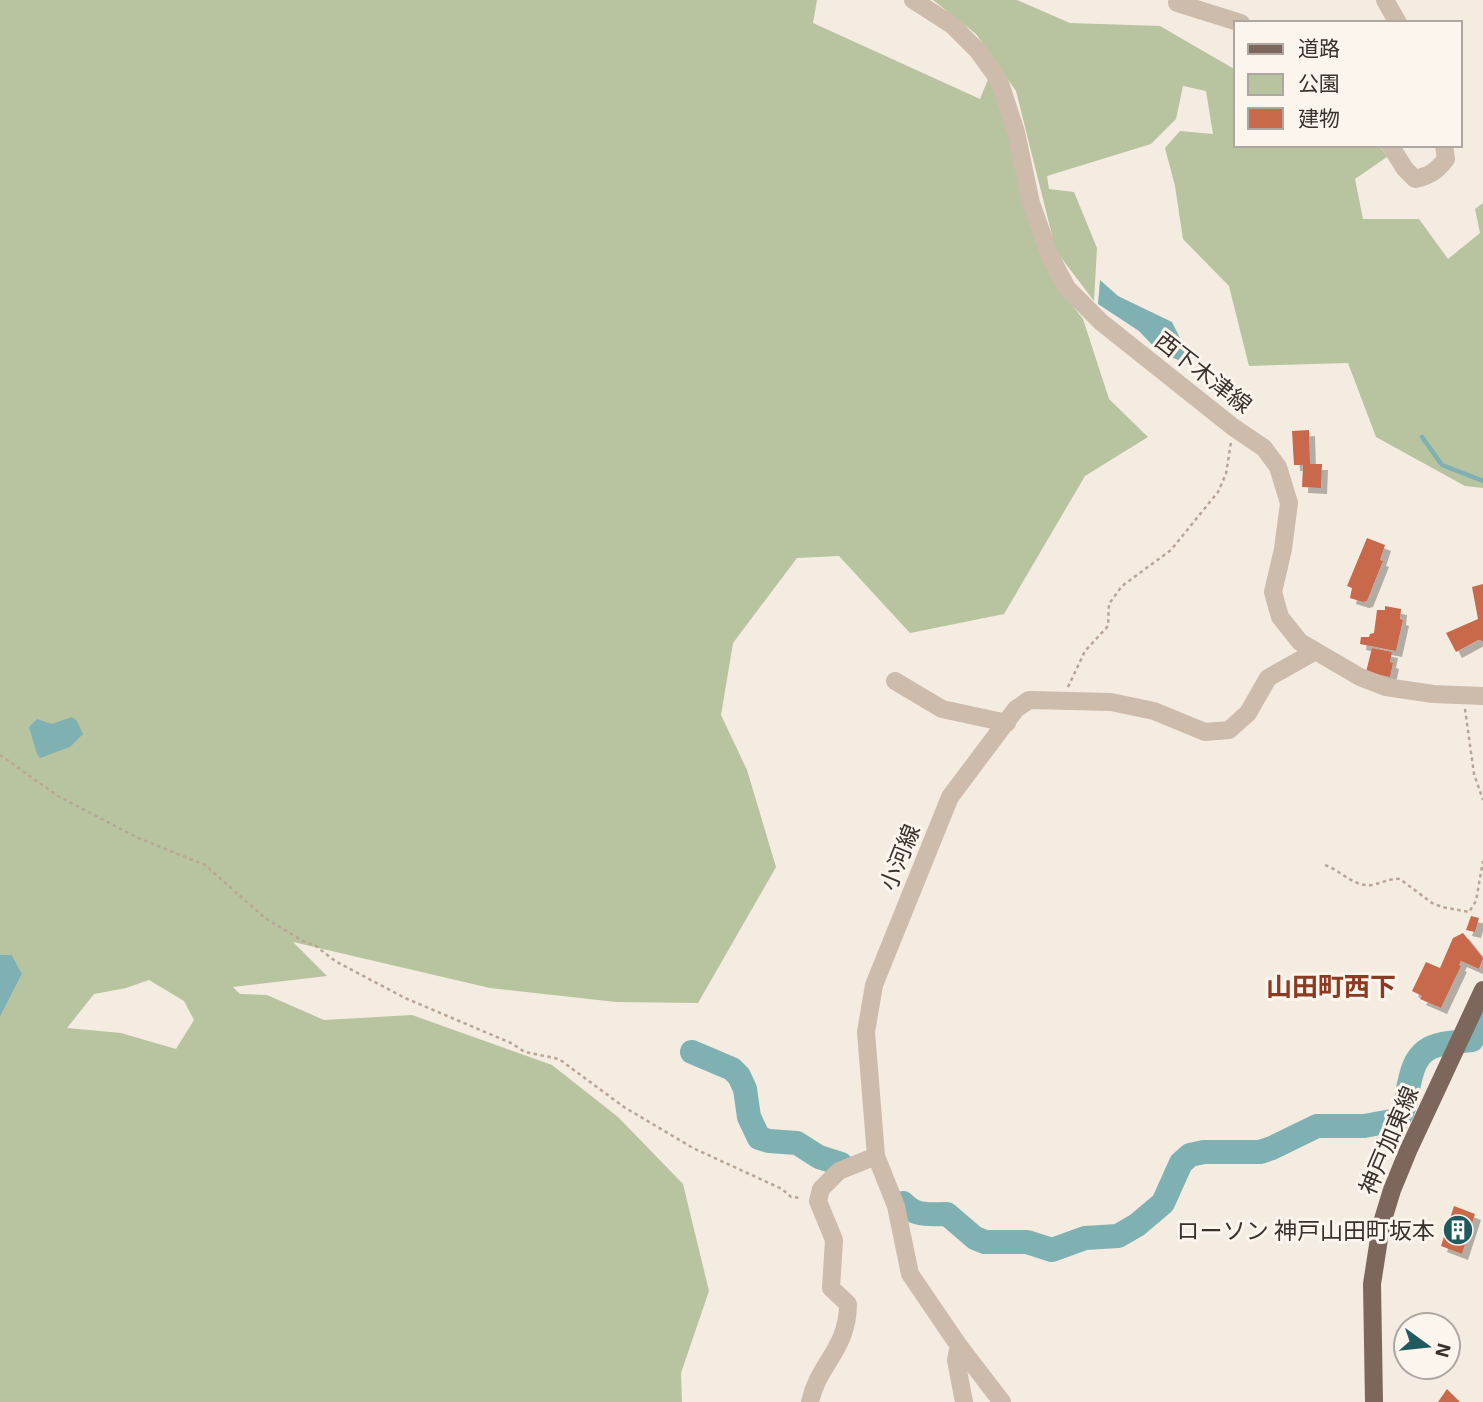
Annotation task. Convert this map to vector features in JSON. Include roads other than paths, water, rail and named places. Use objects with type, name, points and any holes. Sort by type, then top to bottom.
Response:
[{"type":"main road","name":"神戸加東線","points":[[1374,1402],[1372,1284],[1381,1226],[1392,1190],[1483,990]]},
{"type":"street","name":"西下木津線","points":[[913,0],[952,25],[978,51],[999,80],[1016,131],[1031,203],[1049,256],[1067,288],[1101,322],[1233,427],[1264,448],[1278,467],[1289,503],[1283,549],[1273,592],[1280,617],[1300,642],[1360,677],[1386,687],[1474,696]]},
{"type":"street","points":[[1385,0],[1397,21]]},
{"type":"street","points":[[1174,1],[1235,21]]},
{"type":"street","points":[[1391,147],[1415,179],[1438,170],[1446,159],[1444,147]]},
{"type":"street","name":"小河線","points":[[1002,1402],[959,1346],[910,1274],[896,1206],[876,1156],[866,1032],[874,985],[950,797],[1016,709],[1029,700],[1111,702],[1154,711],[1205,732],[1229,730],[1248,713],[1268,678],[1314,652]]},
{"type":"street","points":[[895,681],[942,709],[1007,723]]},
{"type":"street","points":[[810,1402],[823,1371],[841,1343],[848,1319],[848,1304],[831,1288],[834,1240],[818,1200],[821,1189],[839,1171],[876,1156]]},
{"type":"street","points":[[959,1346],[956,1360],[964,1402]]},
{"type":"water","points":[[1100,280],[1118,296],[1172,322],[1183,344],[1187,364],[1158,351],[1139,331],[1098,304]]},
{"type":"water","points":[[72,717],[83,734],[70,747],[40,758],[29,727],[37,719],[52,724]]},
{"type":"water","points":[[0,955],[12,955],[22,974],[0,1017]]},
{"type":"waterway","points":[[1422,437],[1442,465],[1483,481]]},
{"type":"waterway","points":[[903,1203],[918,1213],[947,1214],[975,1238],[985,1242],[1027,1242],[1052,1250],[1085,1238],[1118,1236],[1137,1225],[1163,1203],[1181,1163],[1190,1155],[1204,1152],[1260,1152],[1317,1126],[1364,1126],[1397,1120],[1404,1109],[1410,1079],[1419,1057],[1433,1047],[1472,1040],[1483,1023]]},
{"type":"waterway","points":[[692,1052],[732,1069],[739,1076],[745,1089],[749,1117],[759,1138],[797,1143],[819,1157],[841,1164]]},
{"type":"place","name":"ローソン 神戸山田町坂本","points":[[1458,1230]]},
{"type":"district","name":"山田町西下","points":[[1331,985]]}]
